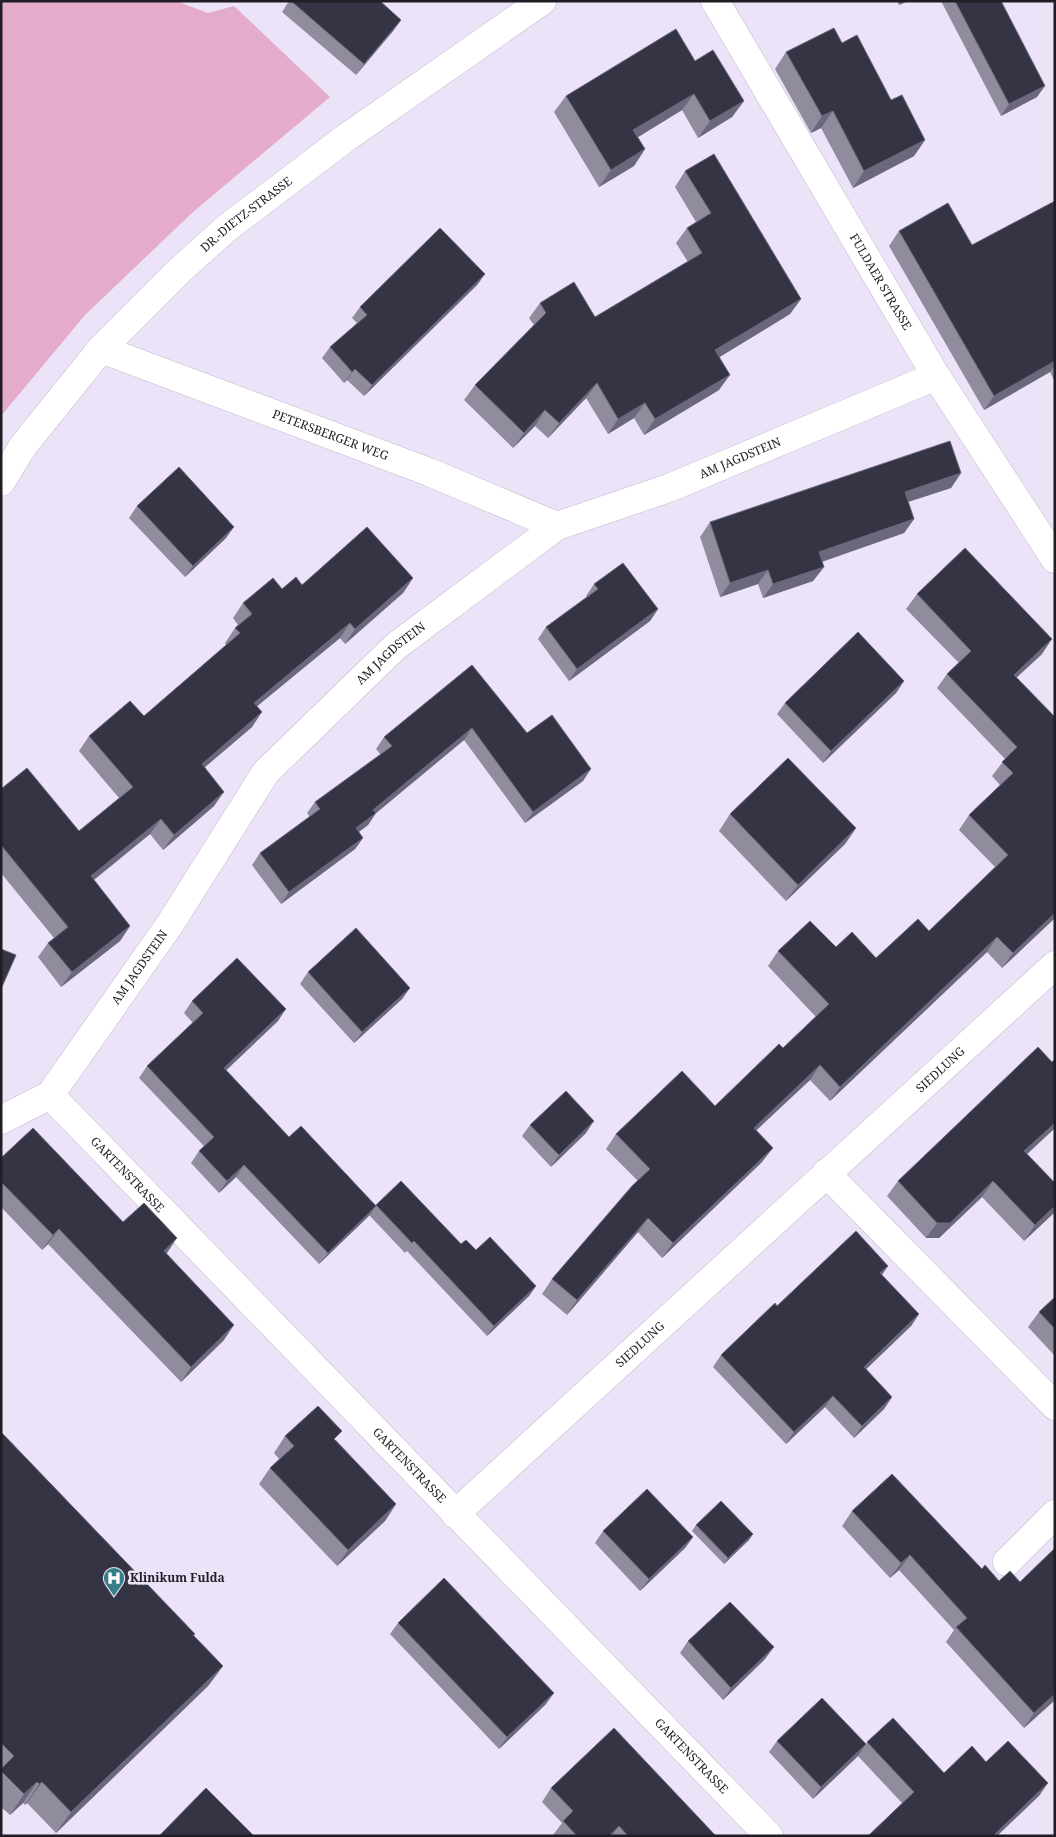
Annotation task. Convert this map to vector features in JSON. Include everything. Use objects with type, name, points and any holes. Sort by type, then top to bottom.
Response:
[{"type":"street","name":"DR.-DIETZ-STRASSE","points":[[1,482],[23,446],[101,350],[180,270],[228,228],[347,137],[542,1]]},
{"type":"street","name":"FULDAER STRASSE","points":[[715,1],[936,376],[1055,559]]},
{"type":"street","name":"PETERSBERGER WEG","points":[[101,350],[429,472],[557,526]]},
{"type":"street","name":"AM JAGDSTEIN","points":[[1,1120],[50,1095],[170,924],[266,772],[396,646],[557,526],[669,488],[936,376]]},
{"type":"street","name":"SIEDLUNG","points":[[455,1514],[826,1173],[1055,966]]},
{"type":"street","name":"GARTENSTRASSE","points":[[50,1095],[769,1836]]},
{"type":"street","points":[[826,1173],[1055,1406]]},
{"type":"street","points":[[1007,1562],[1055,1514]]},
{"type":"shaded area","points":[[1,1],[176,1],[208,13],[234,6],[330,97],[193,212],[85,315],[1,416]]},
{"type":"building","points":[[291,1],[380,1],[401,20],[364,64]]},
{"type":"building","points":[[955,1],[1001,1],[1045,86],[1009,104]]},
{"type":"building","points":[[834,28],[842,43],[857,35],[891,100],[902,95],[925,140],[864,171],[833,111],[822,116],[786,52]]},
{"type":"building","points":[[676,29],[695,61],[713,50],[744,101],[710,121],[694,94],[633,130],[645,149],[611,170],[566,96]]},
{"type":"building","points":[[714,154],[801,299],[715,350],[730,375],[655,419],[645,403],[618,419],[597,383],[559,423],[545,410],[524,433],[475,385],[546,313],[540,303],[574,282],[595,317],[702,253],[687,228],[711,213],[685,171]]},
{"type":"building","points":[[1055,201],[1055,361],[994,396],[899,231],[948,203],[972,245]]},
{"type":"building","points":[[440,228],[485,274],[372,385],[355,369],[352,372],[330,347],[367,315],[360,307]]},
{"type":"building","points":[[950,441],[961,473],[905,492],[914,519],[819,552],[824,567],[773,584],[768,570],[730,583],[710,522]]},
{"type":"building","points":[[179,467],[234,527],[193,566],[137,506]]},
{"type":"building","points":[[367,527],[413,578],[355,629],[350,623],[254,703],[262,712],[202,764],[224,792],[174,835],[161,819],[91,876],[130,926],[72,972],[48,943],[68,927],[1,845],[1,789],[27,768],[79,831],[133,787],[89,736],[130,701],[144,716],[240,633],[235,628],[252,614],[243,603],[273,578],[282,589],[296,577],[302,585]]},
{"type":"building","points":[[965,548],[1052,639],[1014,675],[1055,717],[1055,913],[1013,953],[997,937],[840,1087],[820,1065],[754,1128],[773,1148],[673,1243],[648,1218],[577,1300],[552,1279],[632,1186],[650,1169],[616,1134],[682,1071],[715,1106],[779,1044],[783,1048],[829,1004],[778,951],[810,921],[836,947],[852,932],[876,958],[918,919],[929,931],[1008,855],[969,815],[1013,773],[1002,762],[1017,747],[947,674],[971,651],[917,594]]},
{"type":"building","points":[[623,563],[658,609],[577,669],[546,627],[598,589],[594,584]]},
{"type":"building","points":[[858,632],[904,681],[831,751],[785,703]]},
{"type":"building","points":[[472,665],[527,733],[552,715],[591,769],[533,812],[472,728],[373,810],[376,813],[356,828],[363,838],[289,892],[260,853],[320,809],[315,802],[392,746],[384,737]]},
{"type":"building","points":[[788,758],[856,828],[798,885],[730,814]]},
{"type":"building","points":[[356,928],[410,988],[362,1032],[308,972]]},
{"type":"building","points":[[1,949],[16,955],[1,989]]},
{"type":"building","points":[[237,958],[286,1009],[224,1068],[289,1137],[301,1126],[376,1206],[328,1253],[244,1165],[227,1181],[199,1151],[214,1137],[147,1066],[203,1013],[192,1001]]},
{"type":"building","points":[[1038,1047],[1052,1062],[1055,1059],[1055,1123],[1024,1151],[1055,1183],[1055,1206],[1035,1225],[993,1181],[950,1223],[937,1223],[898,1181]]},
{"type":"building","points":[[566,1091],[594,1121],[559,1155],[530,1125]]},
{"type":"building","points":[[33,1128],[123,1222],[144,1203],[177,1238],[164,1251],[234,1325],[191,1367],[59,1229],[53,1235],[1,1182],[1,1158]]},
{"type":"building","points":[[401,1181],[461,1244],[466,1240],[476,1250],[490,1237],[536,1286],[494,1326],[414,1241],[412,1243],[376,1205]]},
{"type":"building","points":[[856,1231],[888,1266],[880,1273],[919,1314],[864,1367],[892,1397],[862,1426],[833,1396],[794,1432],[721,1355],[775,1303],[777,1306]]},
{"type":"building","points":[[1055,1297],[1055,1329],[1039,1312]]},
{"type":"building","points":[[318,1406],[342,1431],[334,1439],[396,1504],[348,1550],[270,1468],[294,1446],[285,1436]]},
{"type":"building","points":[[1,1432],[195,1634],[193,1635],[223,1666],[71,1812],[42,1782],[39,1784],[37,1782],[24,1794],[1,1771],[14,1756],[1,1743]]},
{"type":"building","points":[[892,1474],[982,1569],[985,1565],[999,1581],[1010,1571],[1020,1582],[1055,1548],[1055,1694],[1034,1713],[956,1627],[967,1618],[910,1555],[901,1563],[852,1511]]},
{"type":"building","points":[[647,1489],[693,1537],[649,1579],[603,1531]]},
{"type":"building","points":[[721,1501],[753,1534],[728,1558],[696,1525]]},
{"type":"building","points":[[444,1578],[554,1693],[507,1737],[398,1623]]},
{"type":"building","points":[[730,1602],[774,1647],[731,1688],[688,1641]]},
{"type":"building","points":[[822,1698],[866,1744],[821,1787],[777,1741]]},
{"type":"building","points":[[893,1718],[944,1773],[972,1746],[986,1762],[1008,1741],[1048,1783],[993,1836],[868,1836],[914,1792],[867,1742]]},
{"type":"building","points":[[614,1728],[716,1836],[628,1836],[619,1826],[609,1836],[577,1836],[563,1821],[573,1811],[551,1788]]},
{"type":"building","points":[[206,1788],[254,1836],[159,1836]]},
{"type":"place","name":"Klinikum Fulda","points":[[114,1597]]}]
